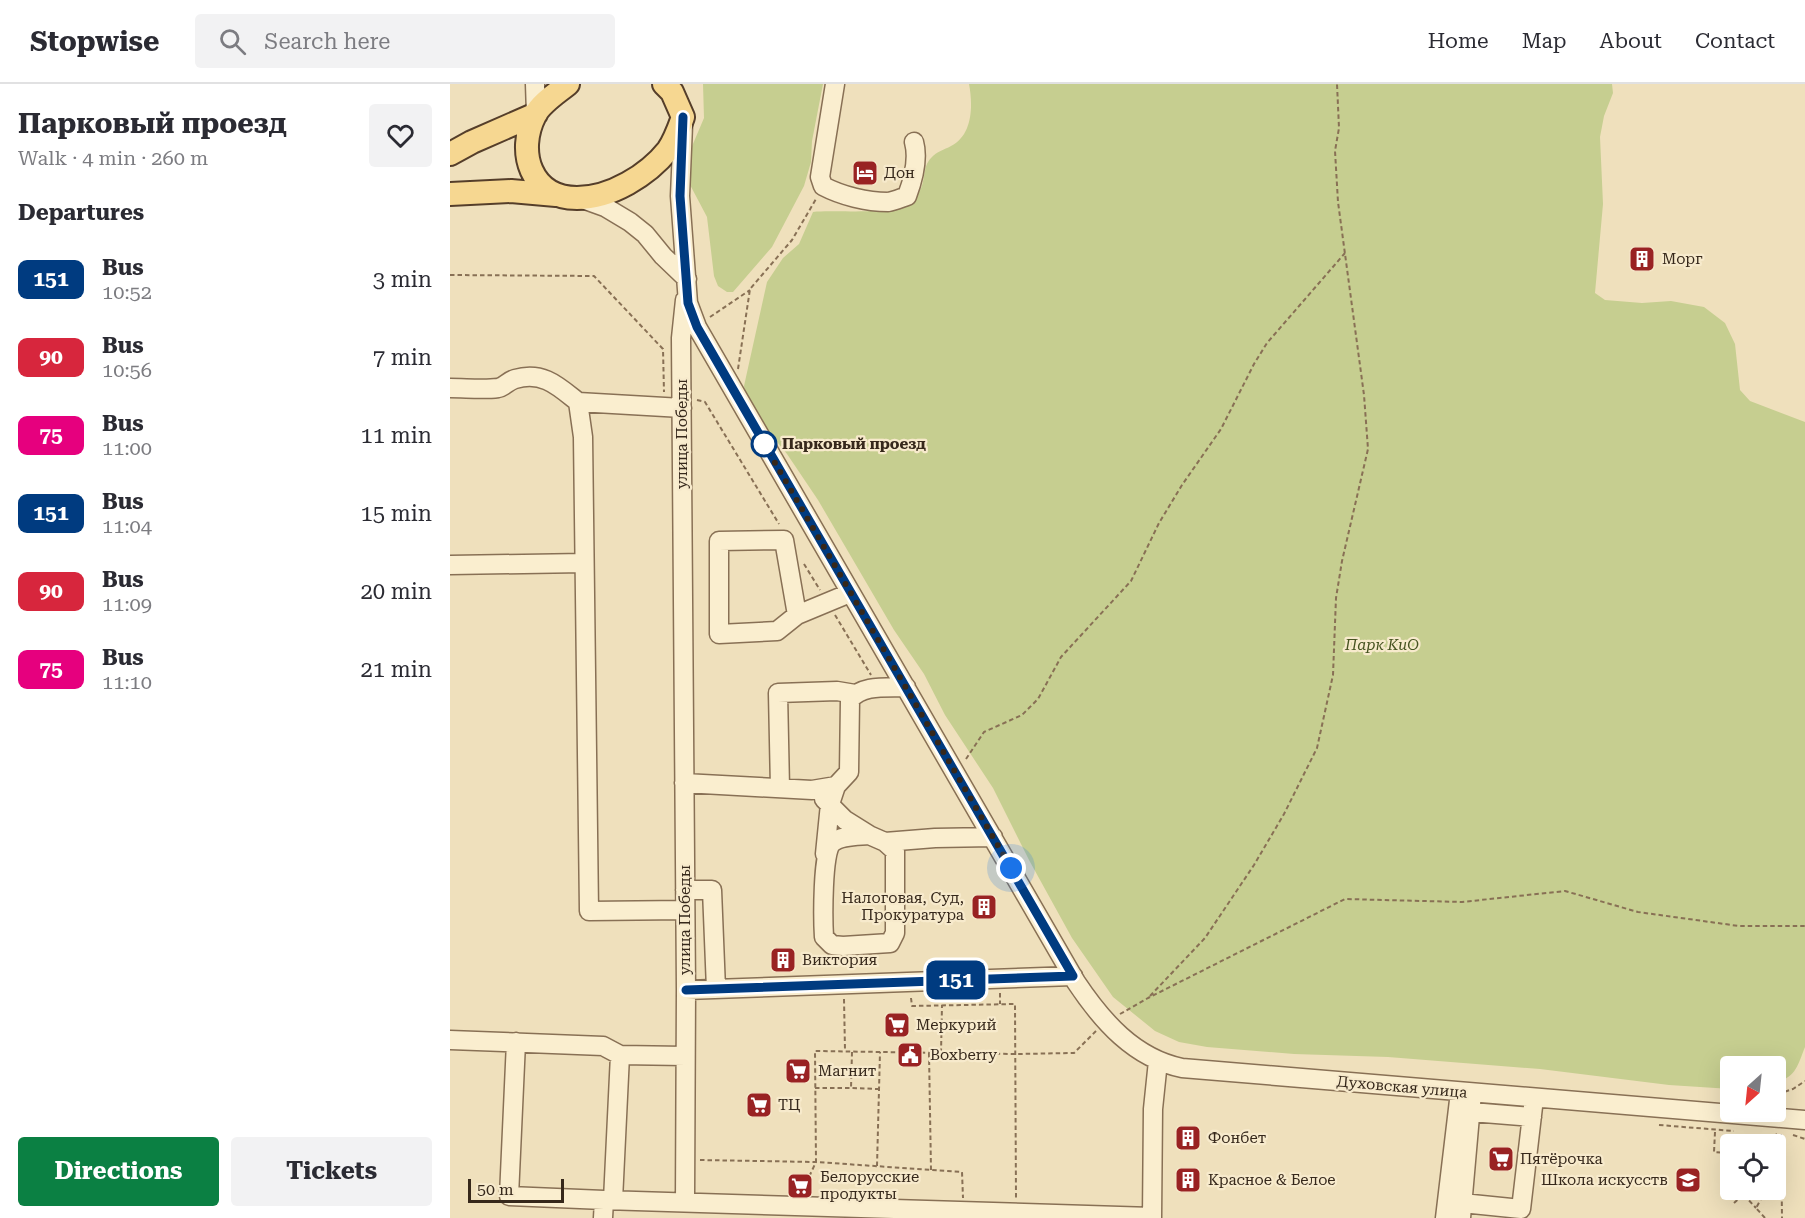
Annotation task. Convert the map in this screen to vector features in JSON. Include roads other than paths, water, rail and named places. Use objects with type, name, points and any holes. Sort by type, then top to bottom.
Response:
[{"type":"main road","points":[[450,154],[536,114],[568,84]]},
{"type":"main road","points":[[664,84],[672,92],[683,117]]},
{"type":"main road","points":[[450,194],[511,191],[578,198],[603,193],[635,179],[650,169],[669,148],[683,117],[683,84]]},
{"type":"main road","points":[[536,114],[528,134],[526,158],[531,171],[543,186],[551,192],[566,196]]},
{"type":"street","points":[[535,84],[536,114]]},
{"type":"street","points":[[835,84],[820,177],[823,186],[836,193],[890,202],[907,196],[912,184],[917,153],[914,142]]},
{"type":"street","points":[[516,1042],[509,1196],[607,1206],[685,1201],[1075,1217],[1152,1218],[1153,1109],[1158,1060],[1127,1041],[1106,1022],[1093,1007],[1073,976],[697,327],[688,303],[680,196],[683,117]]},
{"type":"street","points":[[566,196],[580,198],[605,207],[630,222],[645,234],[663,256],[687,279]]},
{"type":"street","name":"улица Победы","points":[[685,1201],[686,990],[681,338],[687,279]]},
{"type":"street","points":[[450,388],[501,388],[510,380],[522,377],[541,378],[555,382],[578,402],[681,405]]},
{"type":"street","points":[[578,402],[583,437],[589,911],[685,910]]},
{"type":"street","points":[[797,615],[784,540],[719,541],[719,634],[777,631],[797,615],[850,593]]},
{"type":"street","points":[[450,565],[584,562]]},
{"type":"street","points":[[833,795],[845,820],[895,851],[895,933],[890,943],[832,945],[824,937],[825,854],[833,795],[849,772],[850,700],[863,690],[906,687]]},
{"type":"street","points":[[780,788],[778,693],[837,691],[855,694]]},
{"type":"street","points":[[684,783],[812,790],[833,795]]},
{"type":"street","points":[[825,854],[831,843],[842,838],[993,837]]},
{"type":"street","points":[[685,891],[712,890],[716,989]]},
{"type":"street","points":[[686,990],[1073,976]]},
{"type":"street","points":[[450,1040],[603,1046],[620,1055],[686,1056]]},
{"type":"street","points":[[607,1206],[620,1055]]},
{"type":"street","name":"Духовская улица","points":[[1158,1060],[1190,1069],[1805,1120]]},
{"type":"street","points":[[1445,1218],[1466,1092]]},
{"type":"street","points":[[1464,1111],[1461,1210],[1521,1209],[1534,1098]]},
{"type":"street","points":[[1464,1111],[1532,1117]]},
{"type":"place","name":"Дон","points":[[865,173]]},
{"type":"place","name":"Морг","points":[[1642,259]]},
{"type":"place","name":"Парковый проезд","points":[[764,444]]},
{"type":"place","name":"Налоговая, Суд, Прокуратура","points":[[984,907]]},
{"type":"place","name":"Виктория","points":[[783,960]]},
{"type":"place","name":"Меркурий","points":[[897,1025]]},
{"type":"place","name":"Boxberry","points":[[910,1055]]},
{"type":"place","name":"Магнит","points":[[798,1071]]},
{"type":"place","name":"ТЦ","points":[[759,1105]]},
{"type":"place","name":"Фонбет","points":[[1188,1138]]},
{"type":"place","name":"Пятёрочка","points":[[1501,1159]]},
{"type":"place","name":"Красное & Белое","points":[[1188,1180]]},
{"type":"place","name":"Школа искусств","points":[[1688,1180]]},
{"type":"place","name":"Белорусские продукты","points":[[800,1186]]},
{"type":"park label","name":"Парк КиО","points":[[1382,645]]}]
